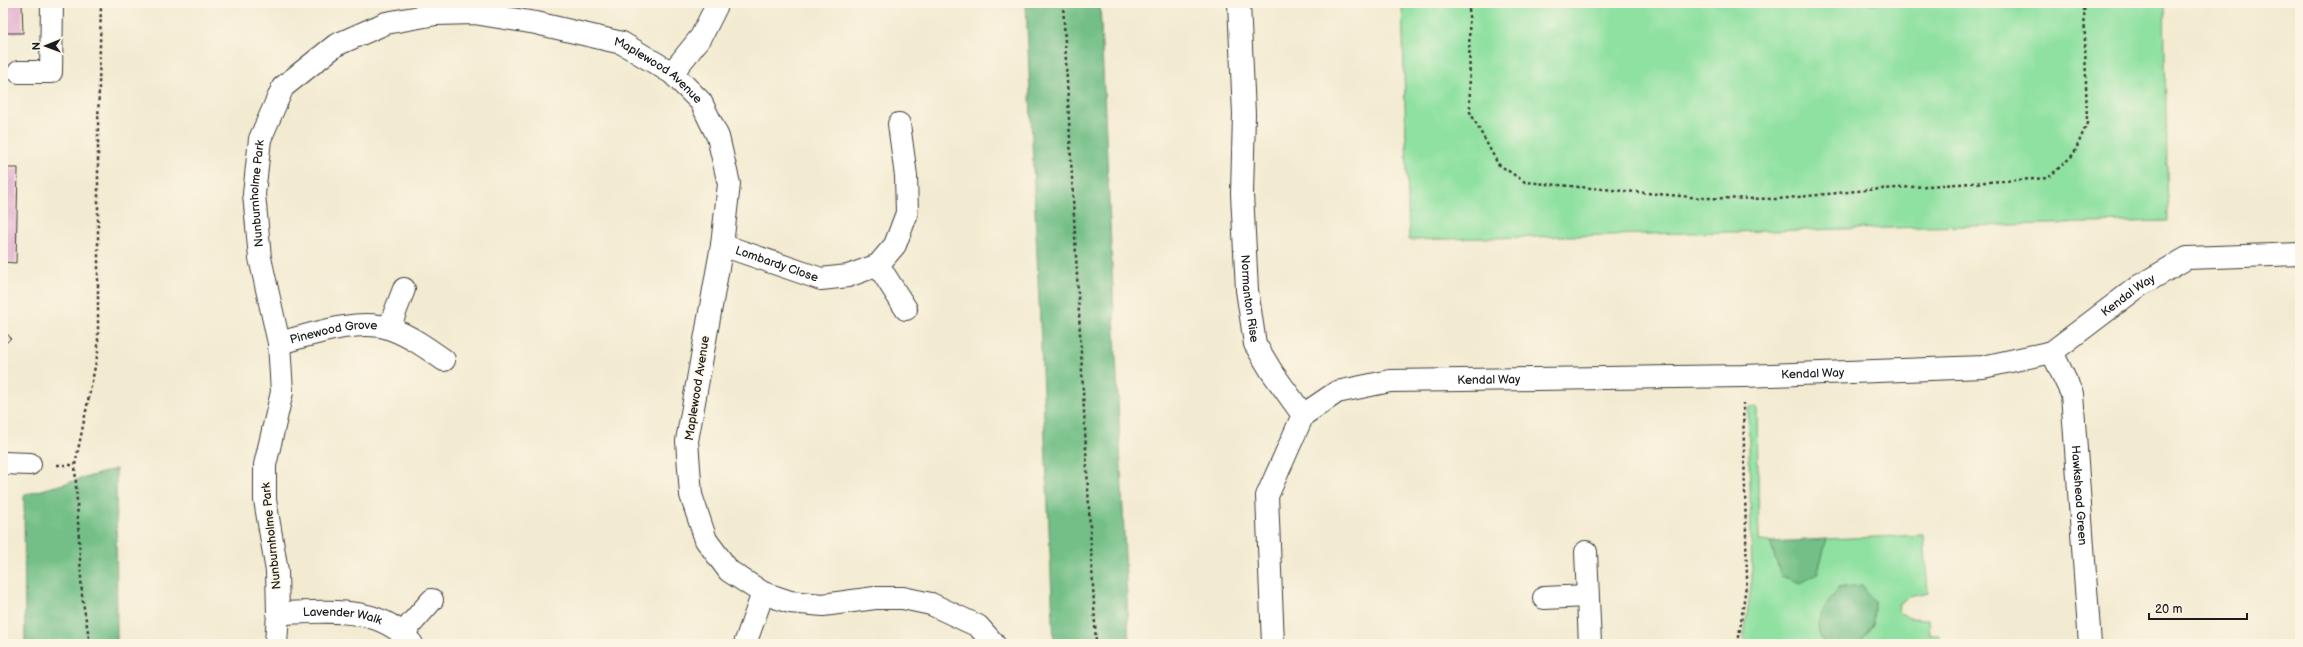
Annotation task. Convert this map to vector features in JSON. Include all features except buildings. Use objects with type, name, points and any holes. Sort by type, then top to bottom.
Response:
[{"type":"street","points":[[19,72],[51,72],[52,3]]},
{"type":"street","points":[[672,73],[700,37],[718,3]]},
{"type":"street","name":"Normanton Rise","points":[[1238,3],[1244,114],[1242,194],[1247,290],[1255,344],[1272,372],[1303,415]]},
{"type":"street","name":"Nunburnholme Park","points":[[276,644],[278,613],[277,570],[265,500],[264,465],[282,392],[279,343],[260,258],[254,194],[260,138],[284,87],[336,45],[386,23],[435,9],[474,13],[536,23]]},
{"type":"street","name":"Maplewood Avenue","points":[[536,23],[622,43],[672,73],[701,102],[718,137],[729,184],[722,245],[688,441],[691,495],[706,540],[729,571],[764,593],[790,602],[823,605],[882,598],[903,598],[931,604],[978,626],[994,644]]},
{"type":"street","name":"Lombardy Close","points":[[722,245],[820,278],[848,276],[878,265],[896,245],[907,213],[906,176],[899,124]]},
{"type":"street","name":"Kendal Way","points":[[1303,415],[1337,392],[1390,381],[1743,376],[1983,367],[2052,352],[2139,286],[2188,258],[2300,254]]},
{"type":"street","points":[[878,265],[906,309]]},
{"type":"street","name":"Pinewood Grove","points":[[389,328],[404,289]]},
{"type":"street","name":"Pinewood Grove","points":[[279,343],[329,331],[363,325],[389,328],[417,341],[444,360]]},
{"type":"street","name":"Hawkshead Green","points":[[2052,352],[2072,394],[2090,644]]},
{"type":"street","points":[[1273,644],[1267,496],[1303,415]]},
{"type":"street","points":[[3,463],[30,464]]},
{"type":"street","points":[[1586,552],[1590,644]]},
{"type":"street","points":[[745,644],[764,593]]},
{"type":"street","points":[[1544,598],[1587,596]]},
{"type":"street","name":"Lavender Walk","points":[[278,613],[353,612],[380,620],[408,638],[432,600]]},
{"type":"path","points":[[90,644],[82,596],[75,466],[98,352],[98,126],[101,3]]},
{"type":"path","points":[[1064,3],[1096,644]]},
{"type":"path","points":[[1469,3],[1470,112],[1498,164],[1525,182],[1702,198],[1778,199],[1867,190],[2048,178],[2074,154],[2087,123],[2084,3]]},
{"type":"path","points":[[1738,644],[1747,578],[1743,376]]},
{"type":"green space","points":[[1026,3],[1100,3],[1129,644],[1054,644]]},
{"type":"green space","points":[[1402,3],[2164,3],[2168,221],[1409,240]]},
{"type":"green space","points":[[1757,407],[1759,541],[1770,542],[1781,576],[1817,574],[1827,539],[1924,535],[1928,593],[1909,597],[1900,603],[1899,612],[1909,618],[1929,619],[1930,635],[1939,635],[1939,644],[1859,644],[1873,624],[1874,601],[1862,585],[1838,588],[1825,608],[1819,621],[1820,636],[1824,644],[1743,644],[1752,578],[1748,408]]},
{"type":"green space","points":[[116,469],[117,644],[25,644],[24,495]]},
{"type":"green space","points":[[1827,539],[1817,574],[1801,583],[1781,576],[1770,542]]},
{"type":"green space","points":[[1862,585],[1874,601],[1873,624],[1859,644],[1824,644],[1818,628],[1821,614],[1838,588]]}]
